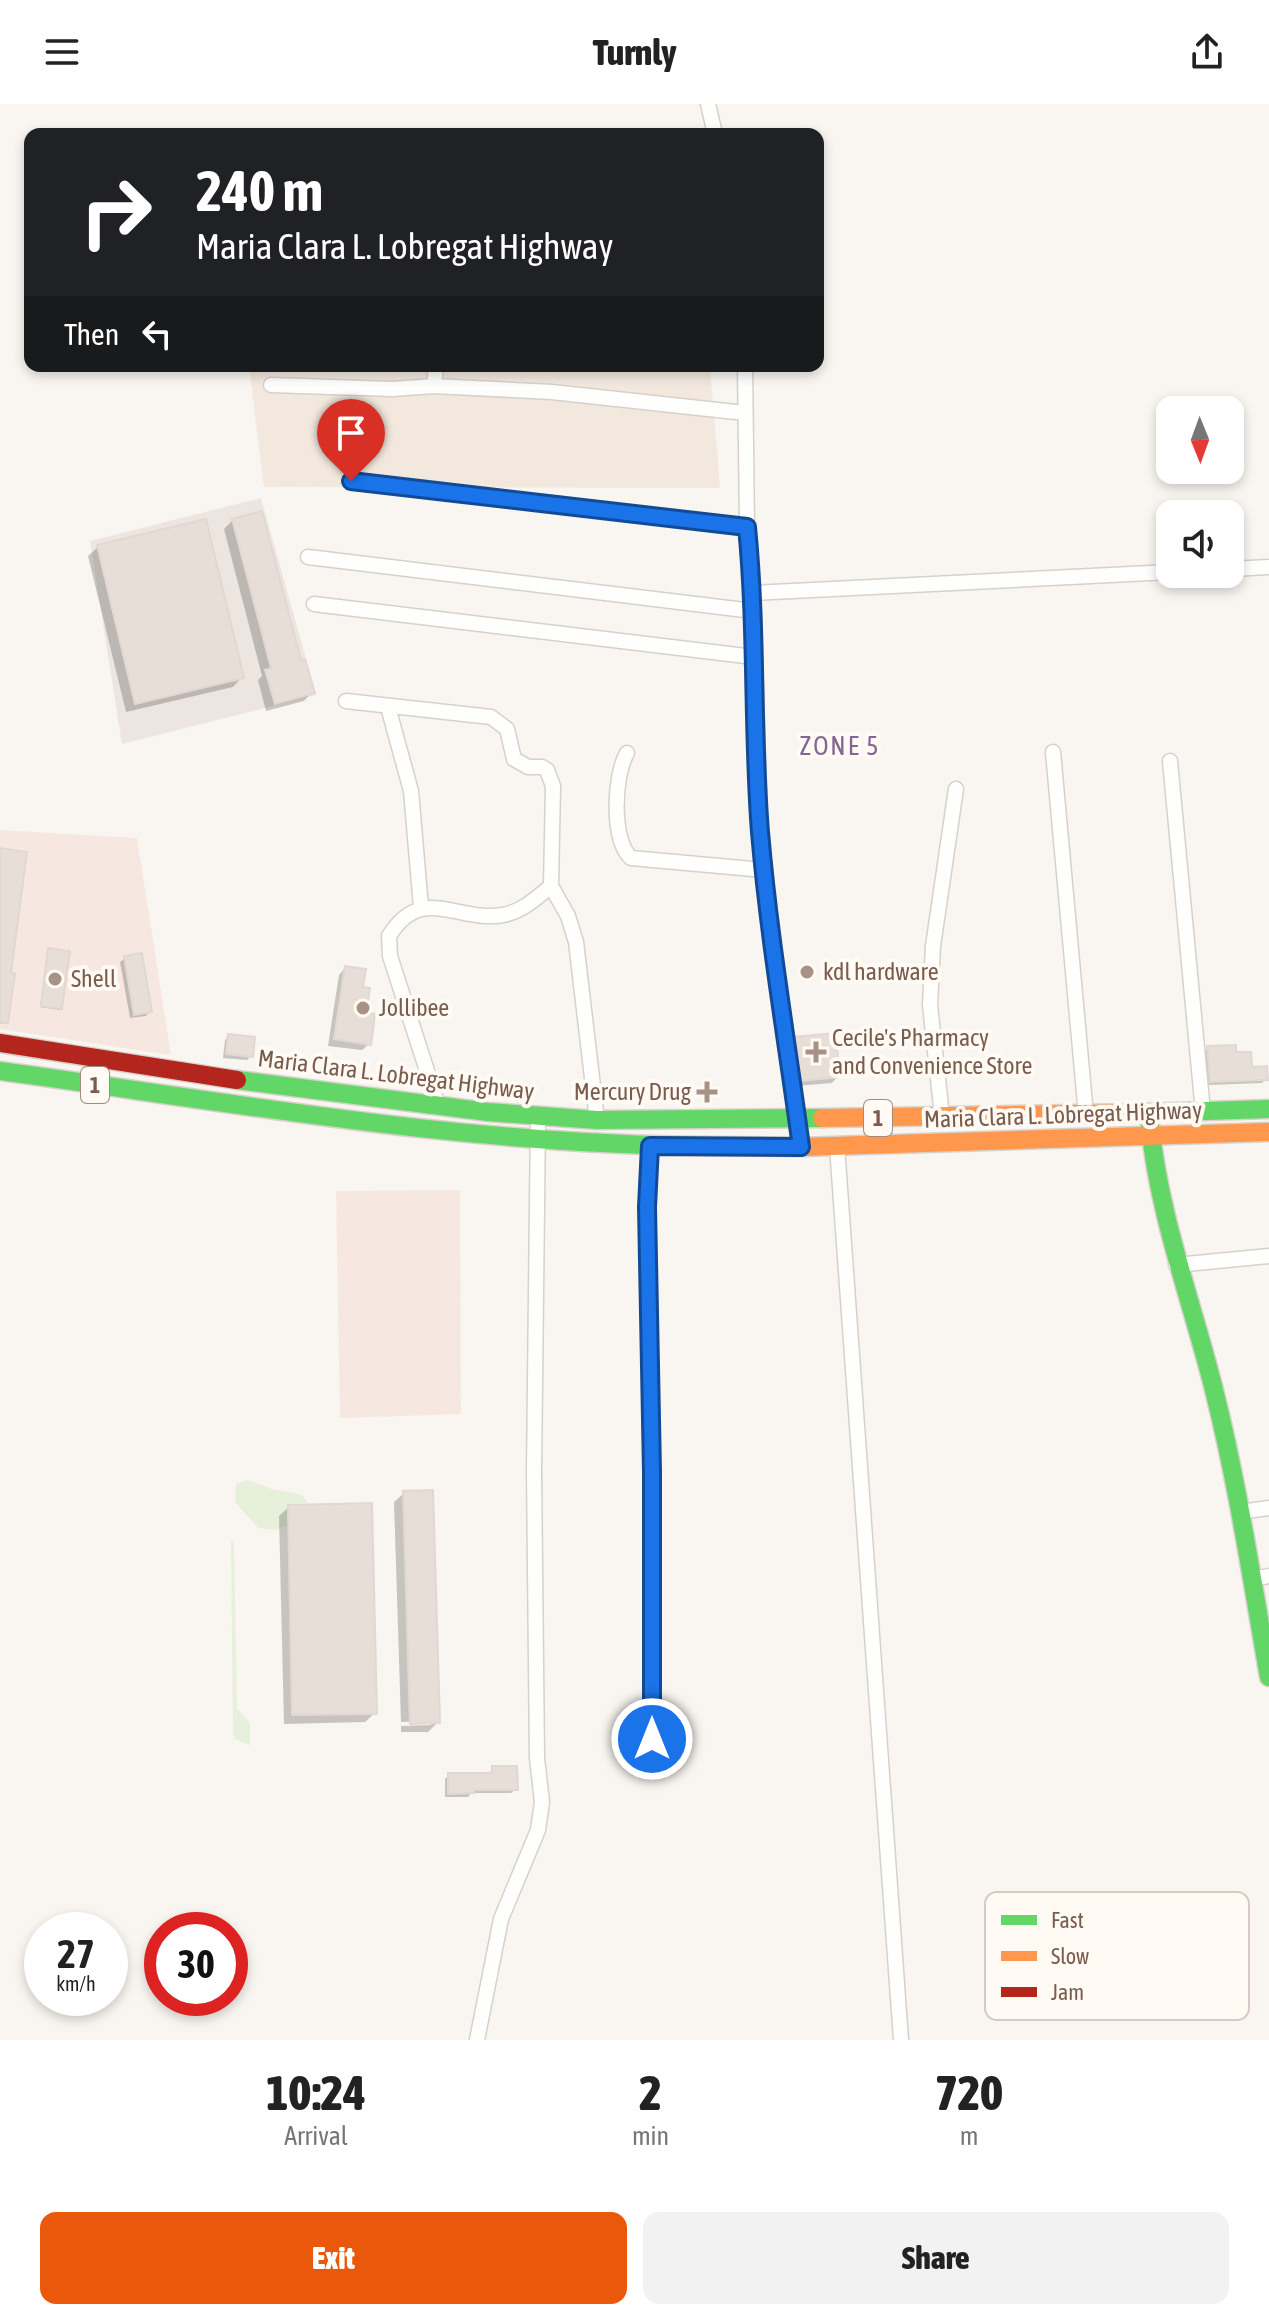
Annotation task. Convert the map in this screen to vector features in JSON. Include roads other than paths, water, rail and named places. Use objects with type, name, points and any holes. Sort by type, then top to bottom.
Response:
[{"type":"main road","name":"Maria Clara L. Lobregat Highway","points":[[0,1043],[188,1074],[538,1117],[597,1120],[1086,1115],[1269,1109]]},
{"type":"main road","name":"Maria Clara L. Lobregat Highway","points":[[0,1071],[537,1141],[650,1146],[801,1147],[1269,1132]]},
{"type":"main road","points":[[1150,1114],[1160,1201],[1204,1354],[1240,1512],[1260,1578],[1269,1677]]},
{"type":"street","points":[[708,104],[714,128]]},
{"type":"street","points":[[434,386],[435,372]]},
{"type":"street","points":[[745,372],[747,527],[753,593],[764,870],[781,1016],[801,1147]]},
{"type":"street","points":[[271,385],[379,389],[434,386],[552,392],[745,413]]},
{"type":"street","points":[[351,481],[747,527]]},
{"type":"street","points":[[308,557],[753,611]]},
{"type":"street","points":[[1244,568],[1269,567]]},
{"type":"street","points":[[753,593],[1156,573]]},
{"type":"street","points":[[314,604],[754,657]]},
{"type":"street","points":[[346,701],[491,717],[507,729],[514,759],[528,767],[547,770],[553,786],[551,886],[568,916],[576,942],[597,1120]]},
{"type":"street","points":[[388,707],[411,791],[421,907]]},
{"type":"street","points":[[1053,752],[1086,1115]]},
{"type":"street","points":[[627,753],[617,779],[621,842],[631,858],[764,870]]},
{"type":"street","points":[[1170,761],[1203,1112]]},
{"type":"street","points":[[942,1116],[930,1005],[933,946],[956,789]]},
{"type":"street","points":[[438,1105],[388,944],[393,929],[421,907],[483,917],[505,915],[535,900],[551,886]]},
{"type":"street","points":[[477,2040],[501,1919],[538,1830],[542,1802],[537,1758],[534,1471],[538,1117]]},
{"type":"street","points":[[650,1146],[647,1207],[652,1472],[652,1769]]},
{"type":"street","points":[[837,1146],[901,2040]]},
{"type":"street","points":[[1176,1265],[1269,1256]]},
{"type":"street","points":[[1240,1512],[1269,1508]]},
{"type":"place","name":"kdl hardware","points":[[807,972]]},
{"type":"place","name":"Shell","points":[[55,979]]},
{"type":"place","name":"Jollibee","points":[[363,1008]]},
{"type":"place","name":"Cecile's Pharmacy and Convenience Store","points":[[816,1052]]},
{"type":"place","name":"Mercury Drug","points":[[707,1092]]},
{"type":"district","name":"ZONE 5","points":[[840,746]]}]
